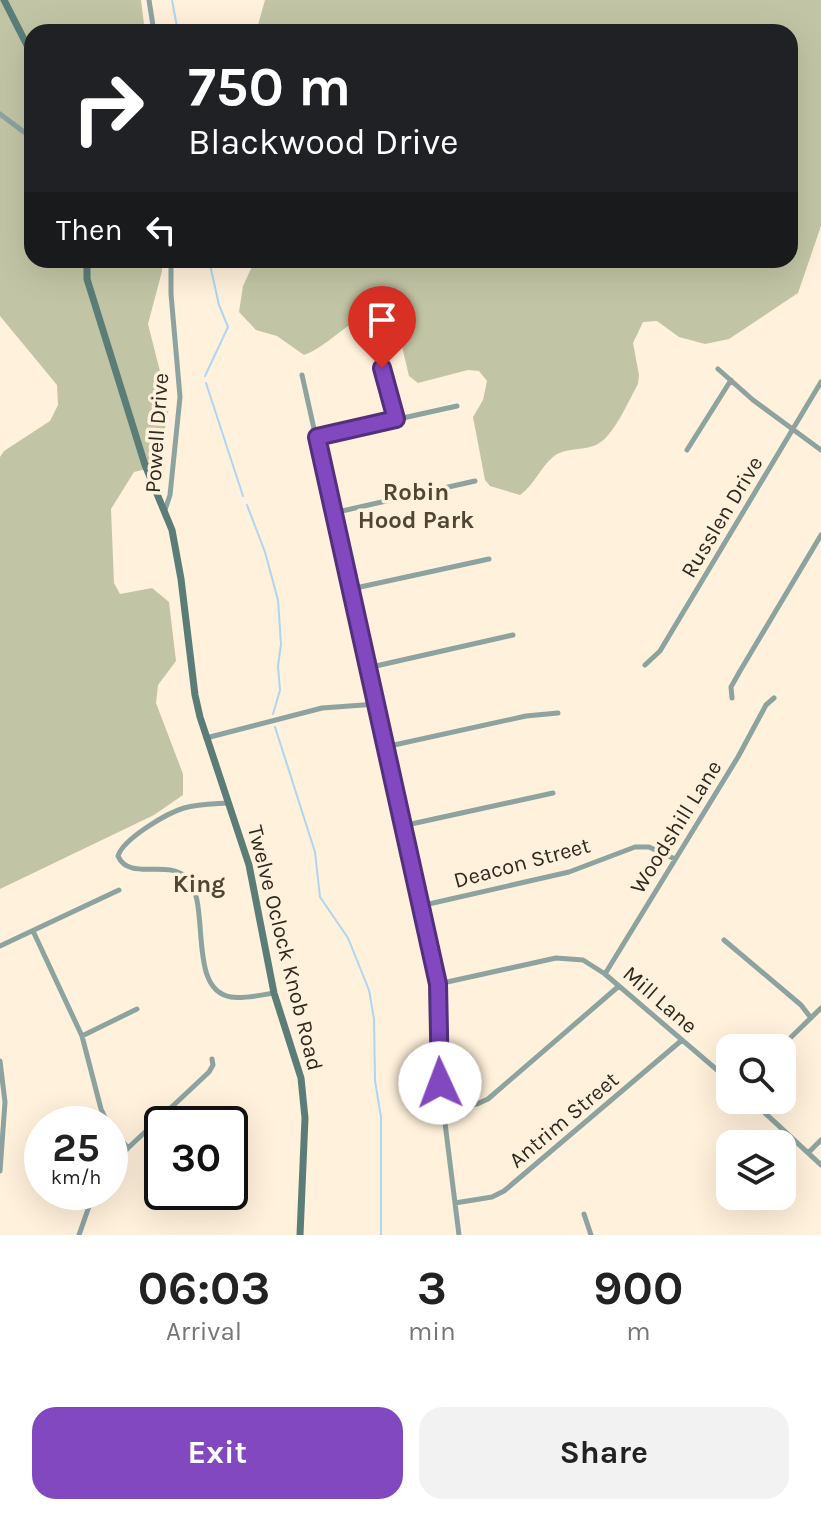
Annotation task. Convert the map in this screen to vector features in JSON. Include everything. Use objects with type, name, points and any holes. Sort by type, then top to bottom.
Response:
[{"type":"street","points":[[4,0],[24,39]]},
{"type":"street","points":[[149,0],[153,24]]},
{"type":"street","points":[[0,114],[24,132]]},
{"type":"street","name":"Twelve Oclock Knob Road","points":[[87,268],[87,279],[145,465],[176,543],[195,695],[205,738],[253,880],[274,993],[296,1061],[305,1118],[300,1235]]},
{"type":"street","name":"Powell Drive","points":[[164,511],[170,495],[180,397],[171,268]]},
{"type":"street","points":[[367,333],[389,385],[396,419]]},
{"type":"street","points":[[718,369],[821,450]]},
{"type":"street","points":[[302,375],[438,984],[441,1009],[438,1067],[459,1235]]},
{"type":"street","points":[[687,450],[731,380]]},
{"type":"street","name":"Russlen Drive","points":[[645,665],[660,651],[821,382]]},
{"type":"street","points":[[317,437],[457,406]]},
{"type":"street","points":[[333,513],[475,481]]},
{"type":"street","points":[[732,698],[731,687],[821,535]]},
{"type":"street","points":[[351,589],[489,559]]},
{"type":"street","points":[[367,668],[513,635]]},
{"type":"street","name":"Woodshill Lane","points":[[605,974],[738,757],[766,705],[774,698]]},
{"type":"street","points":[[205,738],[322,708],[377,704]]},
{"type":"street","points":[[385,747],[526,716],[558,713]]},
{"type":"street","points":[[402,826],[553,793]]},
{"type":"street","points":[[228,803],[176,811],[134,837],[118,856],[130,868],[170,869],[189,880],[196,894],[204,962],[217,990],[232,997],[274,993]]},
{"type":"street","name":"Deacon Street","points":[[420,906],[569,872],[641,846],[675,859]]},
{"type":"street","points":[[0,946],[119,890]]},
{"type":"street","points":[[33,931],[82,1036],[100,1106]]},
{"type":"street","points":[[724,940],[801,1005],[811,1018]]},
{"type":"street","name":"Mill Lane","points":[[438,984],[556,958],[583,960],[605,974],[716,1069]]},
{"type":"street","points":[[443,1109],[477,1104],[488,1099],[619,986]]},
{"type":"street","points":[[794,1034],[821,1008]]},
{"type":"street","points":[[82,1036],[137,1009]]},
{"type":"street","name":"Antrim Street","points":[[455,1203],[492,1197],[504,1191],[682,1040]]},
{"type":"street","points":[[128,1148],[209,1072],[212,1059]]},
{"type":"street","points":[[0,1061],[5,1102],[0,1171]]},
{"type":"street","points":[[766,1114],[821,1165]]},
{"type":"street","points":[[808,1153],[821,1140]]},
{"type":"street","points":[[79,1235],[88,1210]]},
{"type":"street","points":[[584,1214],[591,1235]]},
{"type":"green space","points":[[0,0],[141,0],[144,24],[24,24],[24,268],[162,268],[148,324],[169,407],[158,466],[134,472],[111,509],[114,583],[120,594],[152,588],[169,602],[176,661],[158,685],[156,703],[183,774],[183,795],[154,815],[0,889],[0,457],[4,451],[50,421],[58,405],[57,385],[0,316]]},
{"type":"green space","points":[[265,0],[821,0],[821,226],[798,293],[729,339],[705,344],[679,337],[657,321],[643,322],[633,343],[638,384],[608,435],[596,445],[553,457],[520,495],[490,486],[485,480],[473,417],[483,400],[487,381],[479,371],[468,370],[418,383],[409,376],[398,330],[382,315],[360,319],[304,355],[277,336],[256,330],[239,312],[243,286],[251,268],[798,268],[798,24],[258,24]]},
{"type":"waterway","points":[[172,0],[176,24]]},
{"type":"waterway","points":[[205,376],[228,327],[219,305],[211,268]]},
{"type":"waterway","points":[[206,383],[243,496]]},
{"type":"waterway","points":[[247,505],[265,552],[278,600],[280,690],[273,714]]},
{"type":"waterway","points":[[275,727],[315,852],[320,897],[348,938],[369,990],[374,1019],[375,1081],[381,1117],[381,1235]]},
{"type":"district","name":"Robin Hood Park","points":[[416,506]]},
{"type":"district","name":"King","points":[[199,884]]},
{"type":"route","points":[[382,368],[396,419],[317,437],[438,984],[441,1009],[440,1083]]}]
